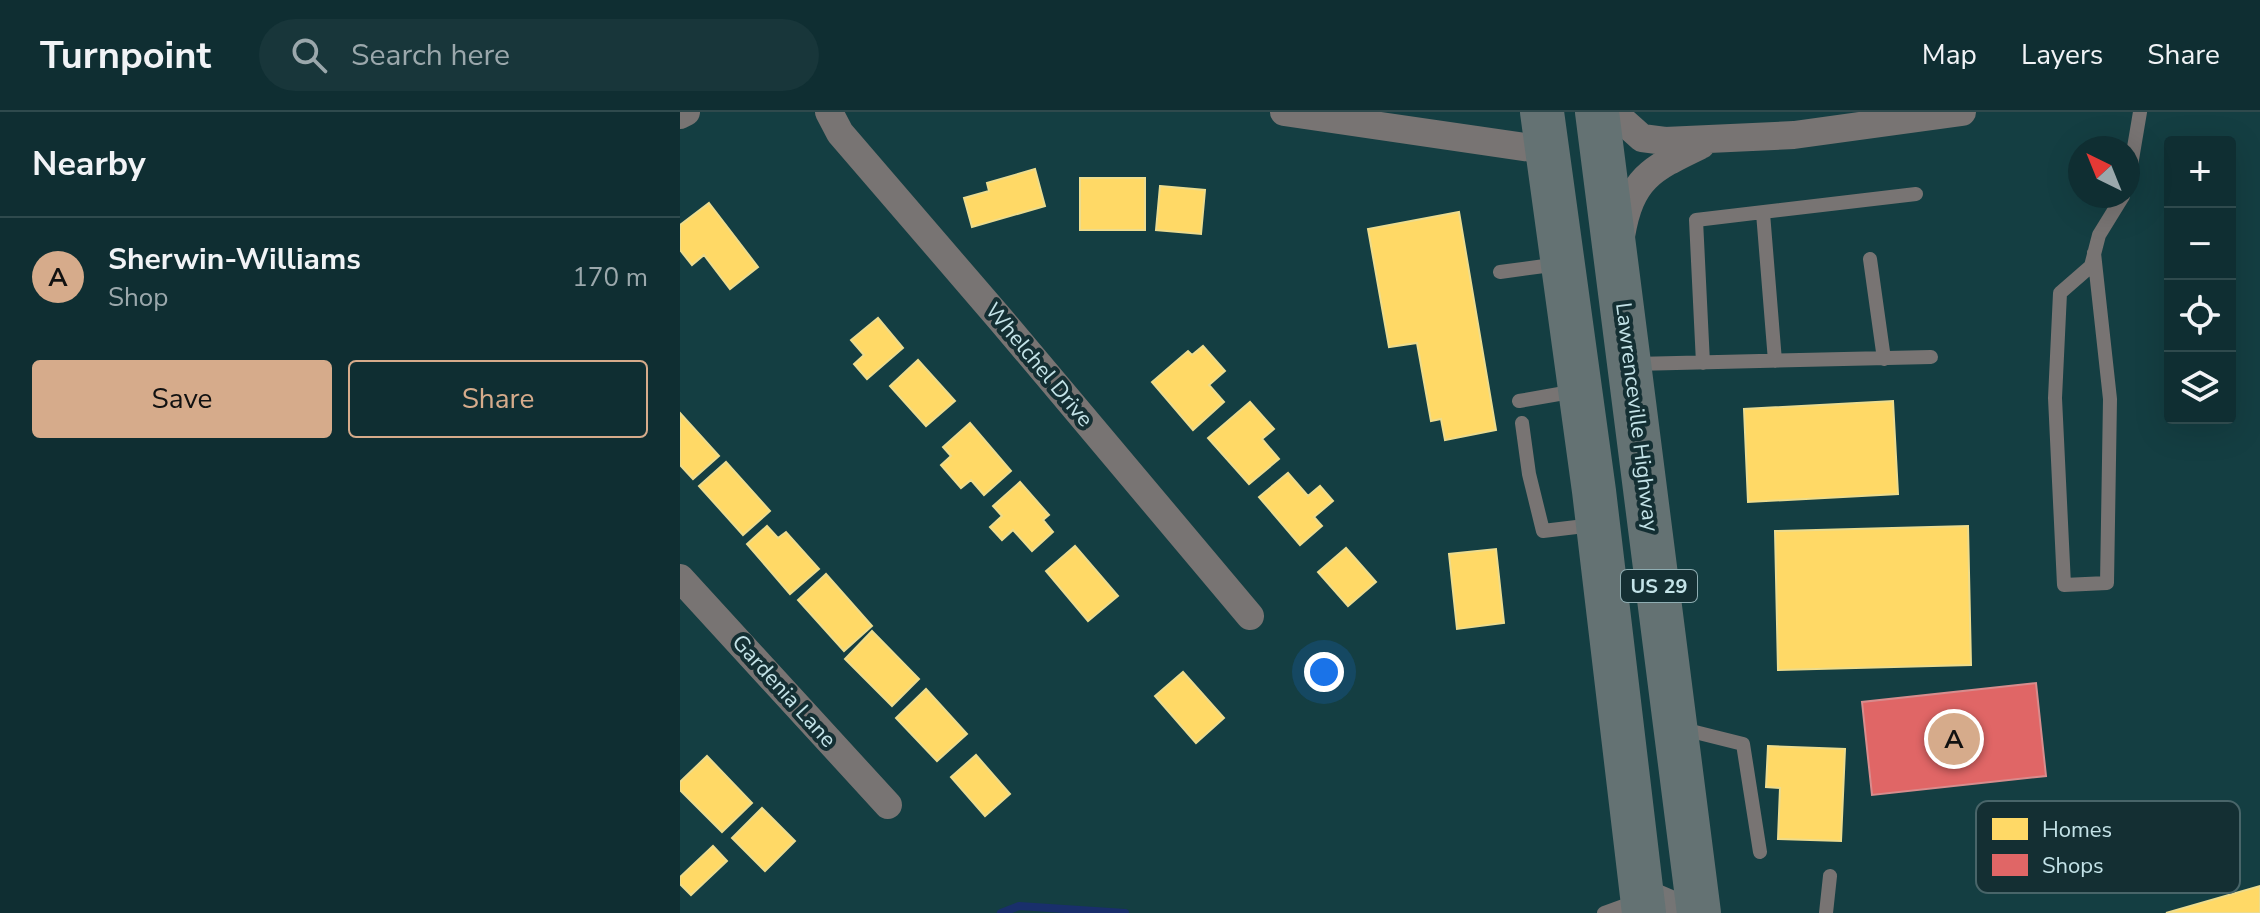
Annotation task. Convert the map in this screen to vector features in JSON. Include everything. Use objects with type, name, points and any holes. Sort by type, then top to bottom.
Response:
[{"type":"highway","name":"Lawrenceville Highway","points":[[1597,112],[1699,913]]},
{"type":"highway","name":"US 29","points":[[1543,131],[1580,391],[1642,910]]},
{"type":"street","points":[[680,115],[686,112]]},
{"type":"street","name":"Whelchel Drive","points":[[829,112],[840,133],[1250,616]]},
{"type":"street","points":[[1284,112],[1543,131]]},
{"type":"street","points":[[1613,112],[1642,138],[1665,141],[1794,135],[1962,112]]},
{"type":"street","points":[[1617,260],[1626,212],[1638,184],[1663,163],[1713,140]]},
{"type":"street","name":"Gardenia Lane","points":[[680,578],[888,805]]},
{"type":"lane","points":[[2136,136],[2140,112]]},
{"type":"lane","points":[[1703,363],[1696,220],[1916,194]]},
{"type":"lane","points":[[2094,253],[2110,399],[2107,583],[2064,585],[2055,398],[2060,293],[2091,266],[2094,253],[2099,235],[2116,208]]},
{"type":"lane","points":[[1763,213],[1775,361]]},
{"type":"lane","points":[[1870,259],[1884,359]]},
{"type":"lane","points":[[1500,272],[1563,263]]},
{"type":"lane","points":[[1631,364],[1931,357]]},
{"type":"lane","points":[[1519,401],[1580,391]]},
{"type":"lane","points":[[1522,423],[1529,474],[1543,531],[1597,525]]},
{"type":"lane","points":[[1676,727],[1743,744],[1760,852]]},
{"type":"lane","points":[[1826,913],[1830,876]]},
{"type":"building: Homes","points":[[1035,169],[1045,206],[972,227],[964,198],[989,191],[987,183]]},
{"type":"building: Homes","points":[[1080,178],[1145,178],[1145,230],[1080,230]]},
{"type":"building: Homes","points":[[1160,186],[1205,190],[1201,234],[1156,230]]},
{"type":"building: Homes","points":[[709,203],[758,267],[730,289],[704,255],[692,265],[680,250],[680,225]]},
{"type":"building: Homes","points":[[1459,212],[1496,430],[1445,440],[1441,419],[1431,421],[1417,343],[1389,347],[1368,229]]},
{"type":"building: Homes","points":[[878,318],[903,348],[867,379],[854,364],[864,355],[851,340]]},
{"type":"building: Homes","points":[[1203,346],[1225,371],[1209,385],[1224,402],[1193,430],[1152,382],[1188,351],[1192,355]]},
{"type":"building: Homes","points":[[918,360],[955,401],[926,426],[890,386]]},
{"type":"building: Homes","points":[[1893,401],[1898,494],[1748,502],[1744,409]]},
{"type":"building: Homes","points":[[1250,402],[1274,429],[1262,439],[1279,459],[1249,484],[1208,438]]},
{"type":"building: Homes","points":[[680,413],[719,456],[693,479],[680,465]]},
{"type":"building: Homes","points":[[970,423],[1011,471],[984,495],[971,480],[961,488],[941,465],[951,456],[943,447]]},
{"type":"building: Homes","points":[[726,462],[770,511],[743,535],[699,486]]},
{"type":"building: Homes","points":[[1288,473],[1308,496],[1320,486],[1333,501],[1314,517],[1322,526],[1300,545],[1259,497]]},
{"type":"building: Homes","points":[[1020,482],[1049,515],[1043,520],[1053,532],[1032,551],[1013,530],[1002,540],[990,527],[1002,516],[993,506]]},
{"type":"building: Homes","points":[[767,526],[778,538],[786,532],[819,569],[790,594],[747,544]]},
{"type":"building: Homes","points":[[1968,526],[1971,665],[1778,670],[1775,531]]},
{"type":"building: Homes","points":[[1075,546],[1118,596],[1088,621],[1046,571]]},
{"type":"building: Homes","points":[[1346,548],[1376,582],[1348,606],[1318,572]]},
{"type":"building: Homes","points":[[1496,549],[1504,623],[1457,629],[1449,554]]},
{"type":"building: Homes","points":[[826,574],[872,626],[844,651],[798,600]]},
{"type":"building: Homes","points":[[872,631],[919,679],[892,706],[845,659]]},
{"type":"building: Homes","points":[[1183,672],[1224,718],[1196,743],[1155,696]]},
{"type":"building: Homes","points":[[926,689],[967,734],[937,761],[896,718]]},
{"type":"building: Homes","points":[[1768,746],[1845,749],[1841,841],[1778,839],[1780,788],[1766,787]]},
{"type":"building: Homes","points":[[976,755],[1010,794],[985,816],[951,777]]},
{"type":"building: Homes","points":[[707,756],[752,803],[722,832],[680,790],[680,782]]},
{"type":"building: Homes","points":[[762,808],[795,841],[765,871],[732,838]]},
{"type":"building: Homes","points":[[713,846],[727,861],[691,895],[680,884],[680,877]]},
{"type":"building: Homes","points":[[2260,886],[2260,913],[2166,913],[2240,893]]},
{"type":"building: Shops","points":[[2036,683],[2046,776],[1872,795],[1862,702]]},
{"type":"waterway","points":[[1001,913],[1019,906],[1125,913]]},
{"type":"place","name":"Sherwin-Williams","points":[[1954,739]]}]
